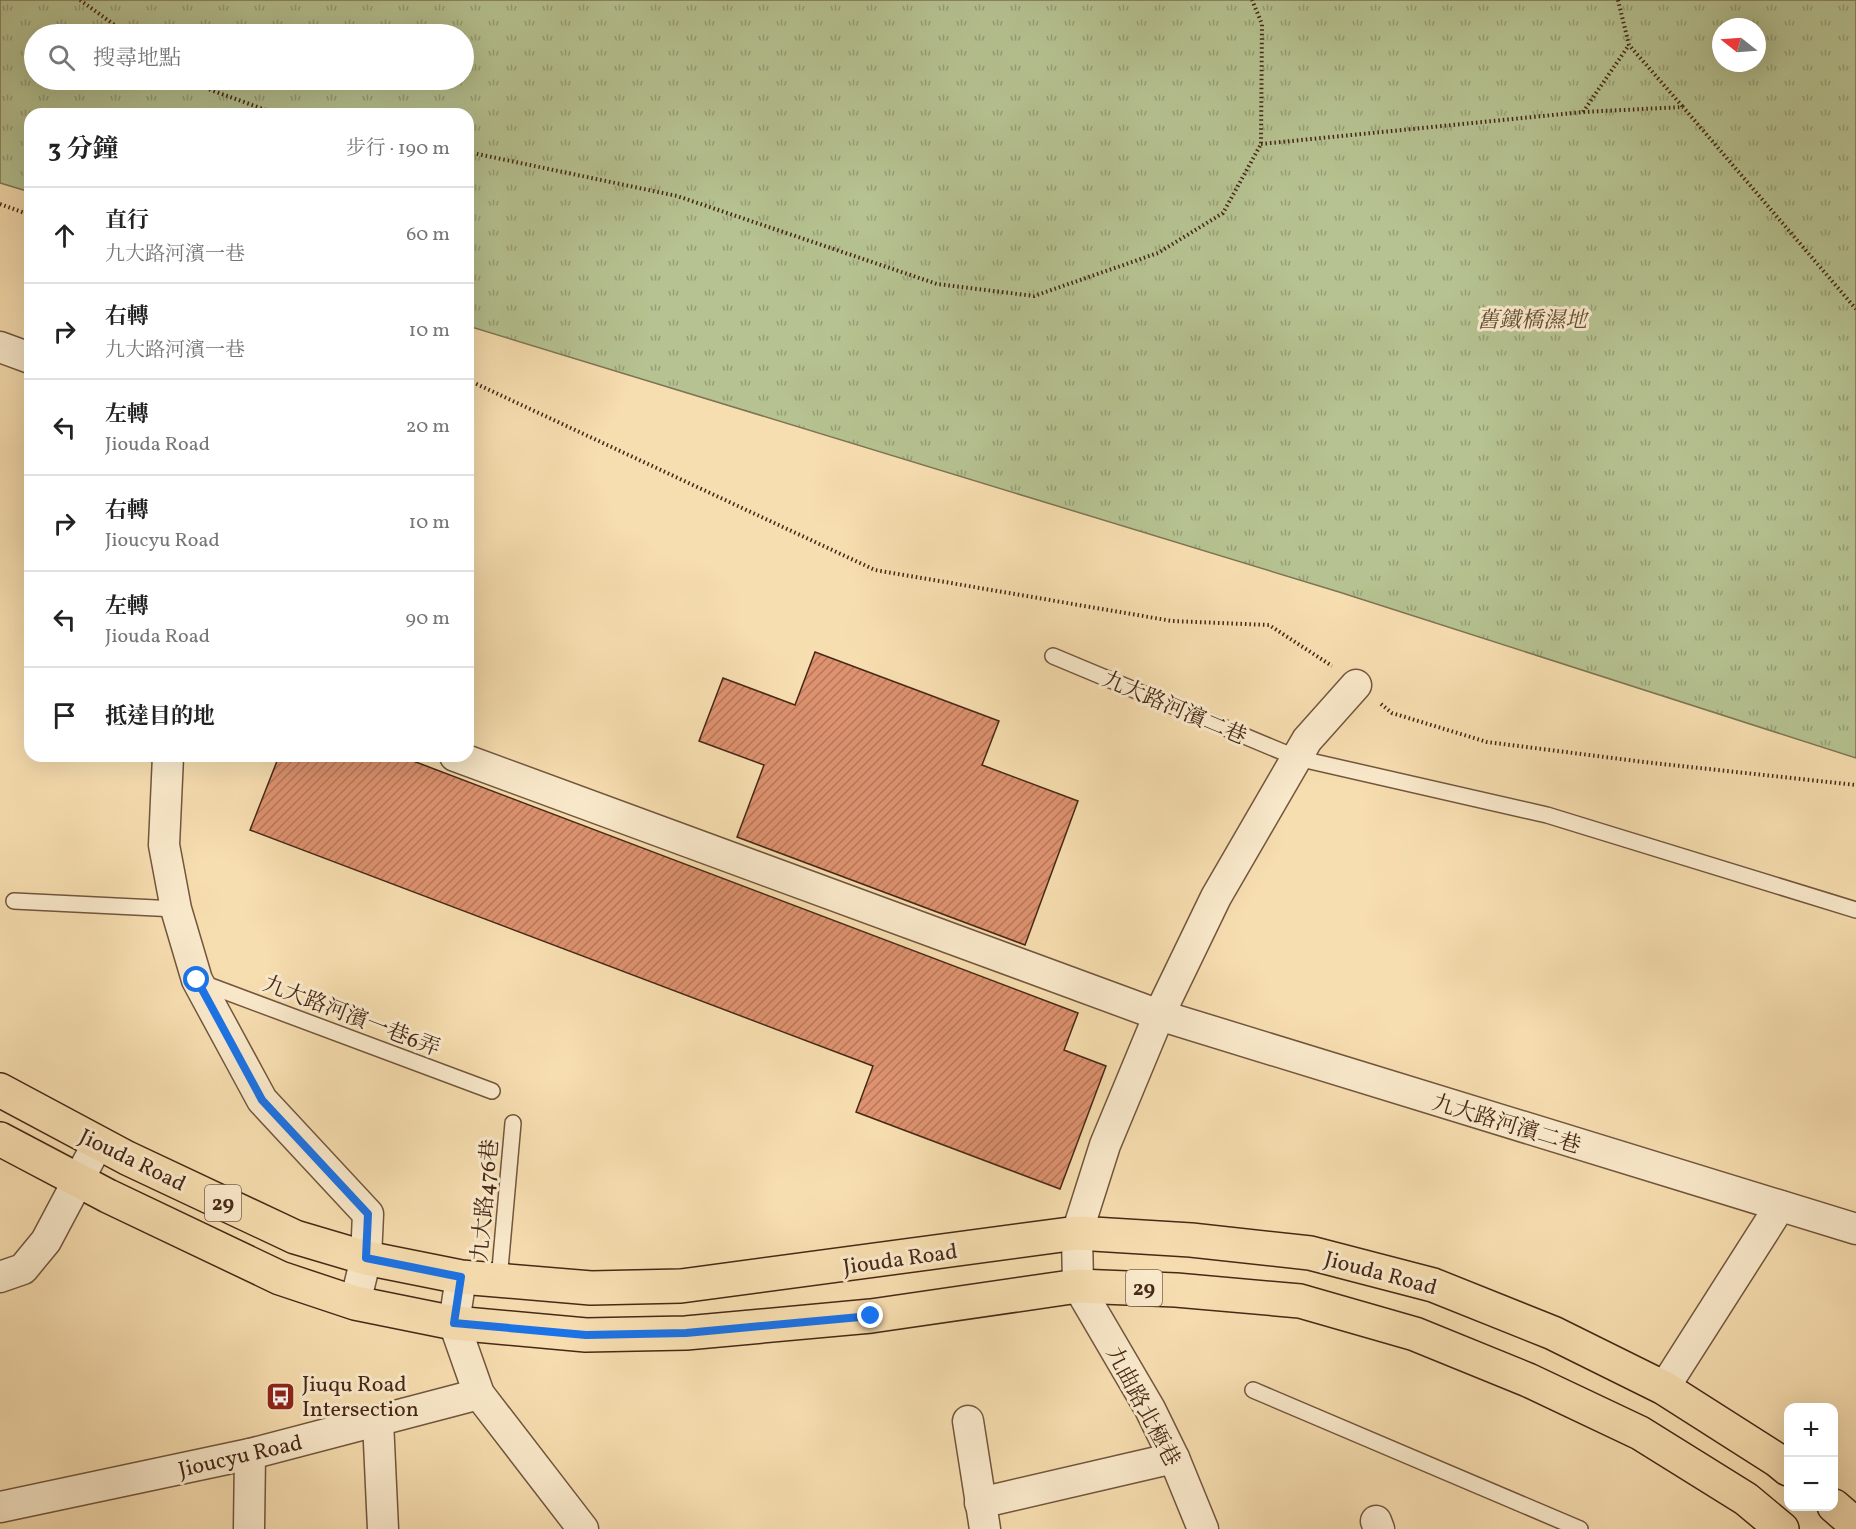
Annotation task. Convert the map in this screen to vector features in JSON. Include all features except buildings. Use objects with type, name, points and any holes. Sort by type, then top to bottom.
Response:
[{"type":"main road","name":"Jiouda Road","points":[[0,1090],[98,1143],[295,1237],[366,1258],[461,1277],[591,1288],[681,1286],[1077,1233],[1191,1240],[1310,1252],[1422,1282],[1553,1333],[1664,1388],[1784,1466]]},
{"type":"main road","name":"Jiouda Road","points":[[0,1138],[79,1181],[280,1278],[355,1304],[454,1323],[586,1335],[686,1333],[871,1316],[1078,1286],[1176,1290],[1300,1301],[1415,1334],[1528,1380],[1640,1433],[1746,1499],[1782,1529]]},
{"type":"main road","points":[[1838,1510],[1856,1525]]},
{"type":"street","points":[[0,347],[24,356]]},
{"type":"street","points":[[1078,1286],[1077,1233],[1105,1145],[1159,1016],[1216,897],[1307,740],[1356,685]]},
{"type":"street","points":[[168,762],[164,845],[176,909],[197,980],[262,1100],[368,1214],[366,1258],[355,1304]]},
{"type":"street","name":"九大路河濱二巷","points":[[471,762],[1159,1016],[1856,1229]]},
{"type":"street","points":[[0,1277],[23,1269],[46,1241],[98,1143]]},
{"type":"street","points":[[1664,1388],[1779,1206]]},
{"type":"street","points":[[461,1277],[454,1323],[479,1394],[583,1529]]},
{"type":"street","name":"九曲路北極巷","points":[[1078,1286],[1150,1409],[1174,1458],[1203,1529]]},
{"type":"street","name":"Jioucyu Road","points":[[0,1507],[250,1454],[479,1394]]},
{"type":"street","points":[[378,1421],[383,1529]]},
{"type":"street","points":[[968,1421],[982,1516],[1174,1458]]},
{"type":"street","points":[[249,1529],[250,1454]]},
{"type":"lane","name":"九大路河濱二巷","points":[[1053,656],[1297,758],[1547,815],[1856,910]]},
{"type":"lane","points":[[14,901],[176,909]]},
{"type":"lane","name":"九大路河濱一巷6弄","points":[[197,980],[492,1091]]},
{"type":"lane","name":"九大路476巷","points":[[499,1281],[513,1123]]},
{"type":"lane","points":[[1253,1390],[1580,1529]]},
{"type":"path","points":[[80,0],[113,24]]},
{"type":"path","points":[[474,153],[677,196],[937,284],[1034,296],[1158,253],[1223,213],[1261,144],[1262,24],[1252,0]]},
{"type":"path","points":[[1617,0],[1629,45],[1856,309]]},
{"type":"path","points":[[1583,112],[1629,45]]},
{"type":"path","points":[[211,90],[260,108]]},
{"type":"path","points":[[1261,144],[1583,112],[1683,106]]},
{"type":"path","points":[[0,204],[24,213]]},
{"type":"path","points":[[474,383],[875,570],[1172,621],[1269,625],[1328,663],[1392,713],[1487,742],[1644,762],[1856,784]]},
{"type":"green space","name":"舊鐵橋濕地","points":[[0,0],[1856,0],[1856,758],[1339,592],[474,328],[474,108],[24,108],[24,190],[0,183]]},
{"type":"place","name":"Jiuqu Road Intersection","points":[[281,1396]]},
{"type":"route","points":[[197,980],[262,1100],[368,1214],[366,1258],[461,1277],[454,1323],[586,1335],[686,1333],[871,1316]]}]
